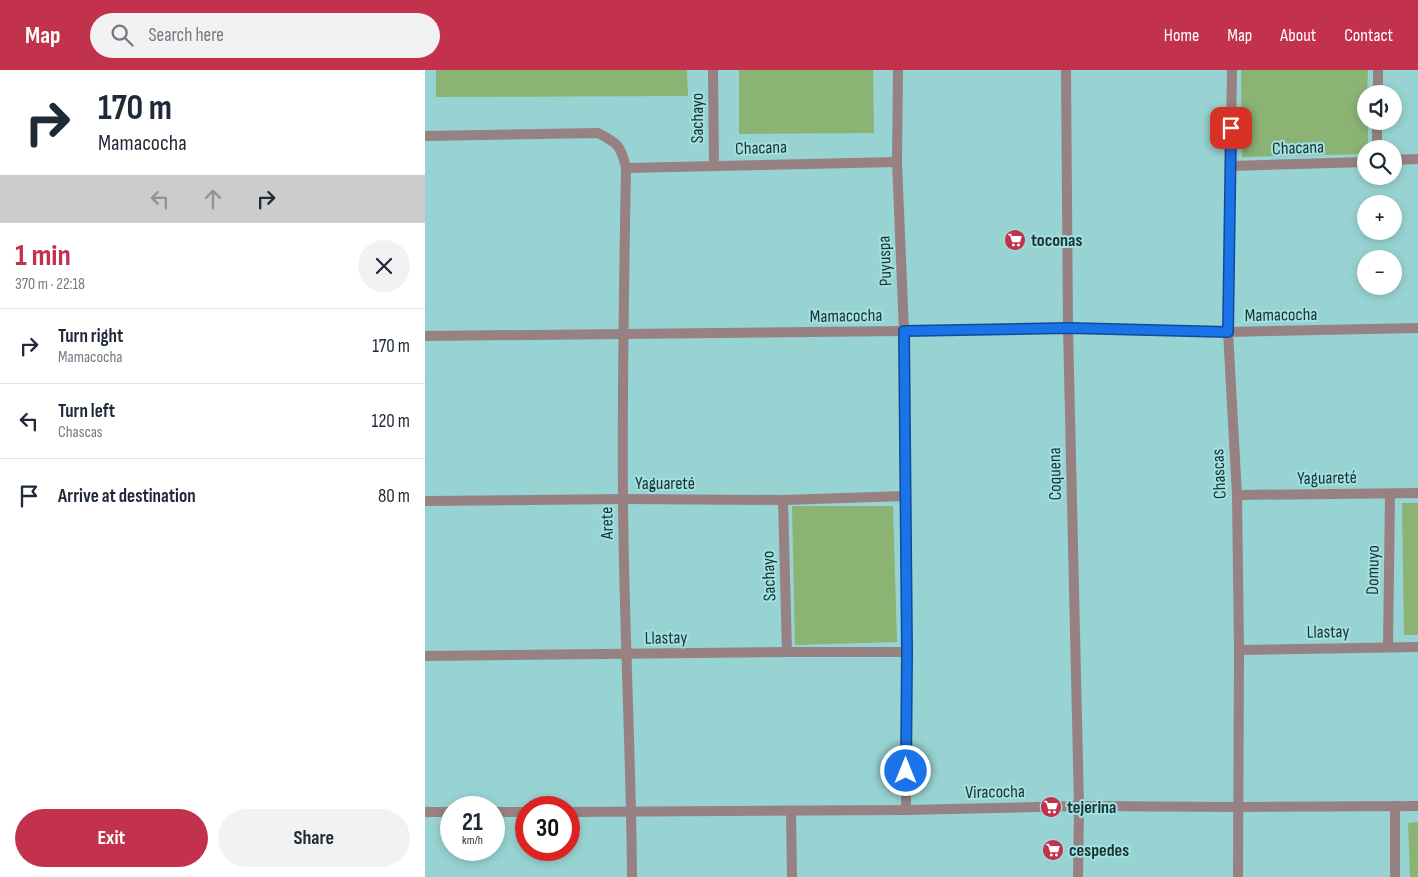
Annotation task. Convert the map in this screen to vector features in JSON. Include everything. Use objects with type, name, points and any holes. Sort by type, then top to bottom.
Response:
[{"type":"street","name":"Sachayo","points":[[713,70],[714,166]]},
{"type":"street","name":"Puyuspa","points":[[898,70],[897,162],[904,331],[907,652],[906,810]]},
{"type":"street","name":"Coquena","points":[[1066,70],[1069,328],[1079,806],[1078,877]]},
{"type":"street","name":"Chascas","points":[[1232,70],[1228,332],[1237,495],[1239,650],[1238,877]]},
{"type":"street","points":[[1378,70],[1378,85]]},
{"type":"street","points":[[425,136],[599,132],[614,141],[622,152],[626,168]]},
{"type":"street","points":[[1402,160],[1418,160]]},
{"type":"street","name":"Chacana","points":[[626,168],[897,162]]},
{"type":"street","name":"Chacana","points":[[1231,166],[1357,162]]},
{"type":"street","name":"Arete","points":[[626,168],[623,499],[632,812],[632,877]]},
{"type":"street","name":"Mamacocha","points":[[425,336],[1069,328],[1228,332],[1418,328]]},
{"type":"street","name":"Yaguareté","points":[[1237,495],[1418,493]]},
{"type":"street","name":"Domuyo","points":[[1388,647],[1390,494]]},
{"type":"street","name":"Yaguareté","points":[[425,501],[783,500],[905,496]]},
{"type":"street","name":"Sachayo","points":[[783,500],[787,652]]},
{"type":"street","name":"Llastay","points":[[1239,650],[1418,647]]},
{"type":"street","name":"Llastay","points":[[425,656],[907,652]]},
{"type":"street","name":"Viracocha","points":[[580,812],[906,810],[1079,806],[1239,808],[1418,806]]},
{"type":"street","points":[[1395,806],[1395,877]]},
{"type":"street","points":[[791,811],[792,877]]},
{"type":"street","points":[[425,812],[440,812]]},
{"type":"green space","points":[[436,70],[687,70],[688,96],[436,97]]},
{"type":"green space","points":[[739,70],[873,70],[874,133],[739,134]]},
{"type":"green space","points":[[1241,70],[1368,70],[1367,85],[1357,85],[1357,130],[1368,130],[1368,140],[1357,140],[1357,154],[1242,157]]},
{"type":"green space","points":[[1402,503],[1418,503],[1418,635],[1404,635]]},
{"type":"green space","points":[[792,506],[893,506],[897,642],[795,645]]},
{"type":"green space","points":[[1418,822],[1418,877],[1410,877],[1408,823]]},
{"type":"place","name":"toconas","points":[[1015,240]]},
{"type":"place","name":"tejerina","points":[[1051,807]]},
{"type":"place","name":"cespedes","points":[[1053,850]]},
{"type":"route","points":[[906,771],[907,652],[904,331],[1069,328],[1228,332],[1231,128]]}]
